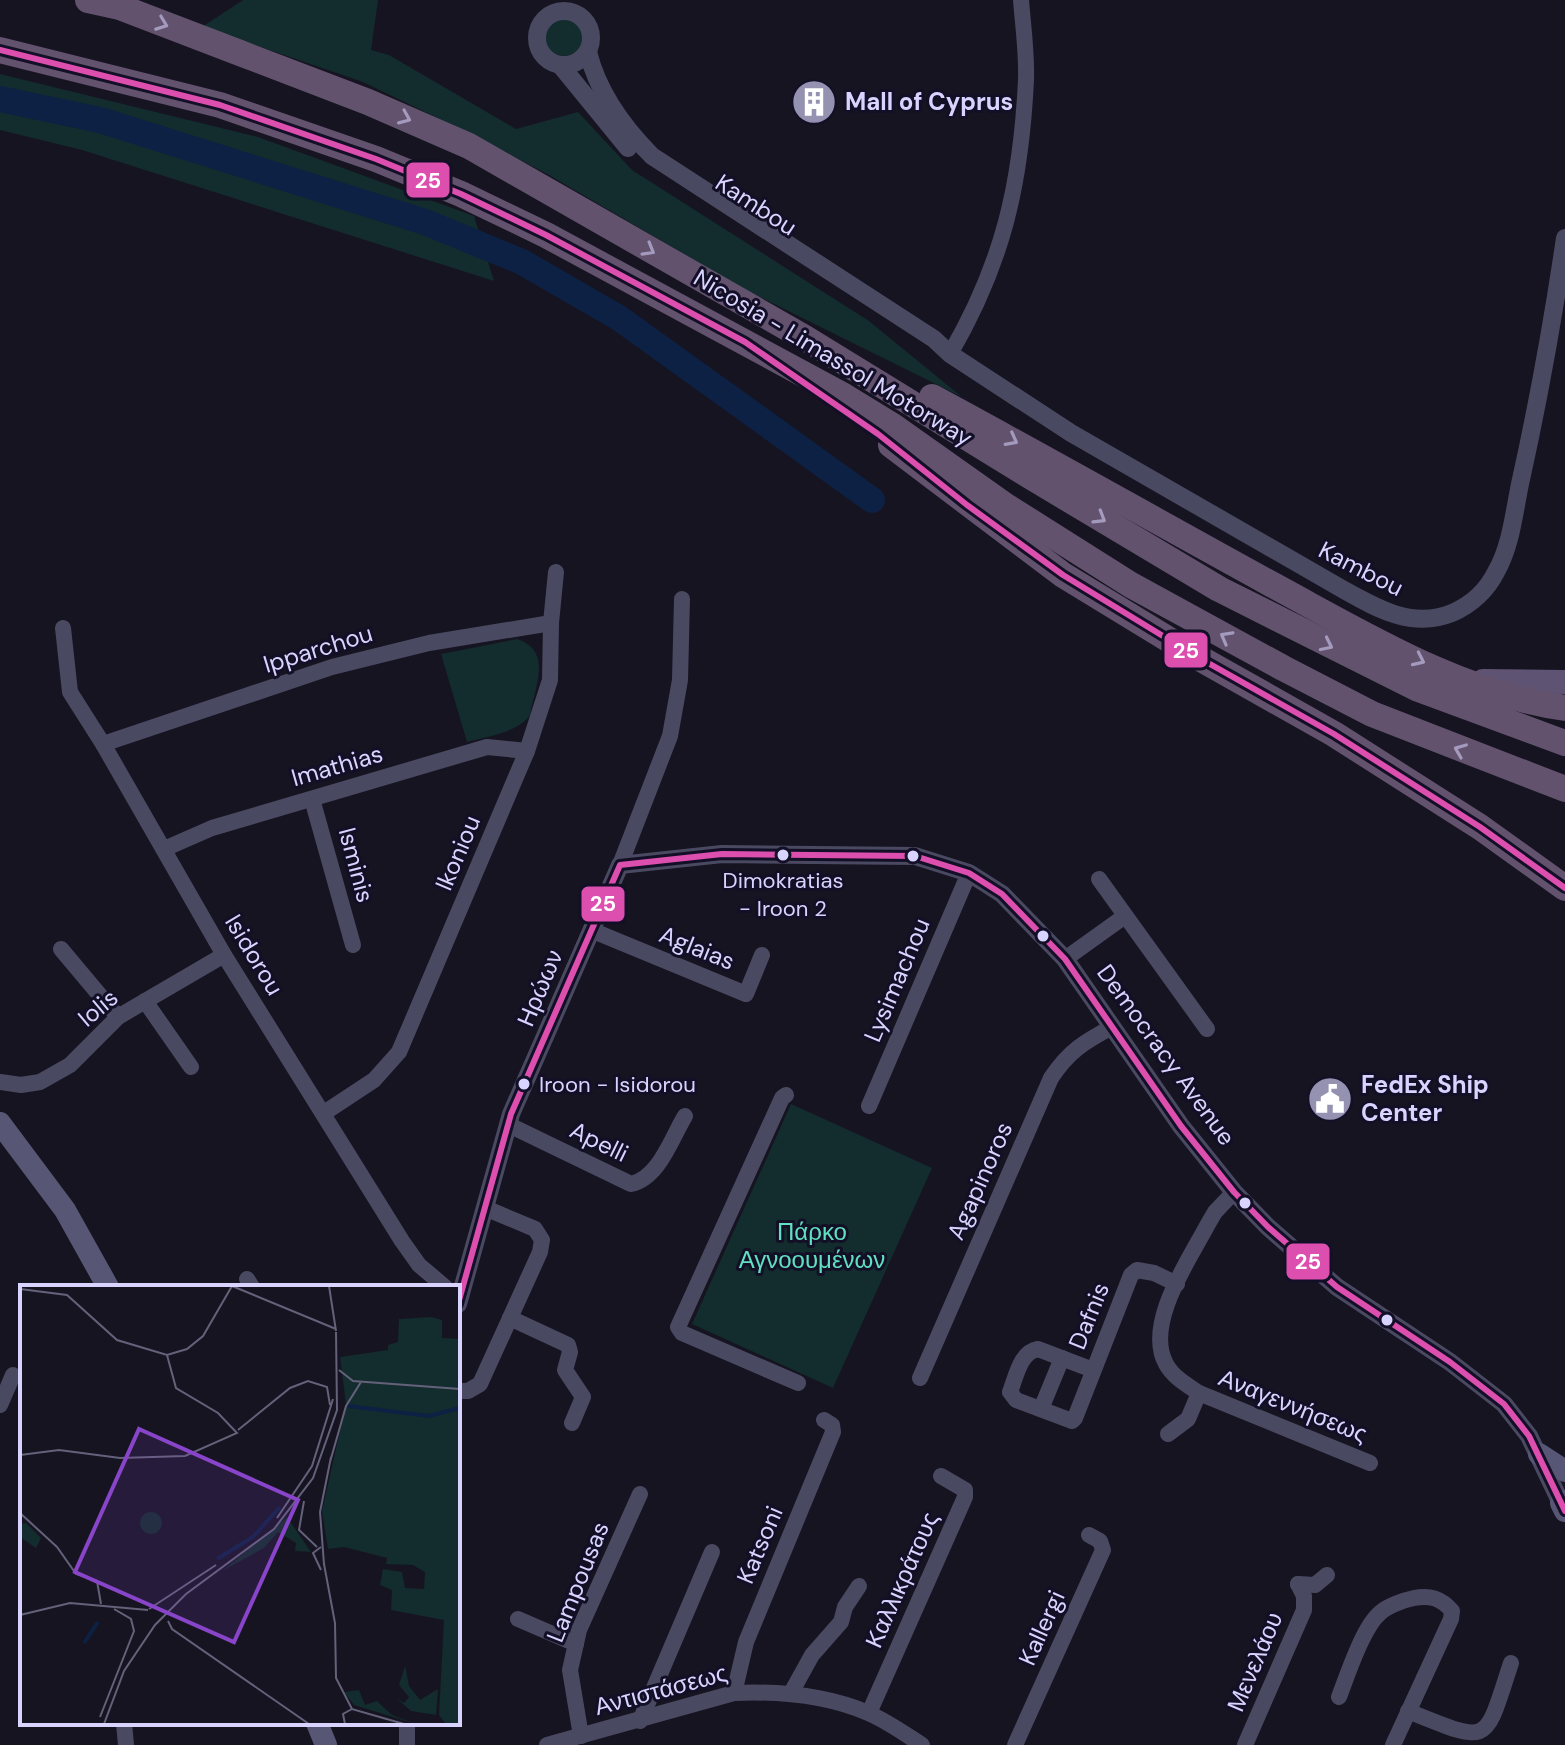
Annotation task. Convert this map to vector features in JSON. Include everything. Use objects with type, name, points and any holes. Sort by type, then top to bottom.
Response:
[{"type":"highway","name":"Nicosia - Limassol Motorway","points":[[88,0],[120,7],[254,58],[368,102],[469,146],[805,338],[1219,589],[1416,688],[1565,743]]},
{"type":"highway","points":[[0,50],[220,105],[376,159],[461,194],[546,235],[893,426],[1006,506],[1131,585],[1217,632],[1372,714],[1565,789]]},
{"type":"highway","points":[[805,338],[919,390],[1365,634],[1503,695],[1565,708]]},
{"type":"highway","points":[[745,342],[878,434],[967,505],[1063,575],[1194,655],[1346,741],[1480,827],[1565,888]]},
{"type":"main road","points":[[1461,679],[1507,684],[1565,682]]},
{"type":"main road","points":[[0,1123],[65,1210],[107,1285]]},
{"type":"main road","points":[[1539,1454],[1565,1471]]},
{"type":"main road","points":[[318,1725],[326,1745]]},
{"type":"street","points":[[542,0],[542,22]]},
{"type":"street","points":[[950,354],[977,307],[998,254],[1016,182],[1026,77],[1021,0]]},
{"type":"street","points":[[566,6],[589,28],[592,38],[588,52],[581,60],[561,66],[550,62],[541,55],[537,44],[537,32],[542,22],[566,6]]},
{"type":"street","name":"Kambou","points":[[588,52],[603,95],[633,138],[652,156],[934,339],[950,354],[1071,433],[1383,611],[1410,618],[1441,617],[1478,596],[1493,577],[1504,553],[1532,430],[1565,238]]},
{"type":"street","name":"Kambou","points":[[561,66],[627,147],[648,163],[926,344],[950,354]]},
{"type":"street","name":"Ikoniou","points":[[324,1113],[374,1080],[399,1052],[527,751],[550,680],[556,572]]},
{"type":"street","name":"Ηρώων","points":[[458,1285],[485,1208],[509,1125],[620,865],[670,736],[680,680],[682,599]]},
{"type":"street","name":"Ipparchou","points":[[103,744],[332,667],[429,643],[551,623]]},
{"type":"street","name":"Isidorou","points":[[63,628],[70,692],[224,955],[402,1241],[419,1265],[445,1285]]},
{"type":"street","name":"Imathias","points":[[164,849],[212,828],[487,747],[527,751]]},
{"type":"street","name":"Isminis","points":[[312,799],[353,945]]},
{"type":"street","name":"Democracy Avenue","points":[[620,865],[722,854],[887,853],[915,856],[969,873],[1002,894],[1065,959],[1181,1126],[1234,1192],[1268,1227],[1337,1287],[1450,1362],[1504,1404],[1529,1436],[1564,1505]]},
{"type":"street","name":"Lysimachou","points":[[869,1106],[969,873]]},
{"type":"street","points":[[1099,879],[1207,1029]]},
{"type":"street","points":[[1065,959],[1125,916]]},
{"type":"street","name":"Aglaias","points":[[591,930],[746,994],[762,955]]},
{"type":"street","points":[[61,949],[118,1017]]},
{"type":"street","name":"Iolis","points":[[0,1082],[21,1085],[40,1082],[70,1065],[118,1017],[224,955]]},
{"type":"street","points":[[145,1001],[191,1067]]},
{"type":"street","name":"Agapinoros","points":[[920,1378],[1051,1078],[1065,1057],[1112,1027]]},
{"type":"street","points":[[786,1095],[678,1327],[682,1333],[798,1383]]},
{"type":"street","name":"Apelli","points":[[509,1125],[631,1184],[643,1181],[652,1173],[685,1116]]},
{"type":"street","name":"Αναγεννήσεως","points":[[1234,1192],[1215,1212],[1177,1284],[1159,1332],[1160,1349],[1167,1365],[1178,1378],[1199,1393],[1370,1463]]},
{"type":"street","points":[[460,1391],[468,1391],[480,1384],[540,1252],[542,1240],[535,1229],[485,1208]]},
{"type":"street","name":"Dafnis","points":[[1041,1409],[1072,1421],[1131,1275],[1143,1270],[1177,1284]]},
{"type":"street","points":[[510,1318],[568,1345],[570,1352],[565,1370],[583,1397],[572,1423]]},
{"type":"street","points":[[1062,1358],[1041,1409],[1016,1400],[1010,1392],[1025,1354],[1031,1350],[1038,1349],[1062,1358],[1093,1370]]},
{"type":"street","points":[[0,1405],[13,1375]]},
{"type":"street","name":"Αναγεννήσεως","points":[[1168,1434],[1188,1419],[1199,1393]]},
{"type":"street","name":"Katsoni","points":[[734,1693],[746,1642],[833,1432],[832,1425],[824,1420]]},
{"type":"street","name":"Καλλικράτους","points":[[869,1713],[965,1497],[965,1490],[941,1476]]},
{"type":"street","name":"Lampousas","points":[[581,1736],[570,1670],[579,1630],[640,1494]]},
{"type":"street","name":"Kallergi","points":[[1015,1745],[1103,1550],[1100,1541],[1089,1535]]},
{"type":"street","points":[[640,1721],[712,1552]]},
{"type":"street","name":"Μενελάου","points":[[1245,1745],[1304,1610],[1304,1596],[1298,1584],[1315,1585],[1327,1575]]},
{"type":"street","points":[[791,1693],[812,1655],[841,1622],[845,1607],[859,1586]]},
{"type":"street","points":[[1339,1697],[1355,1656],[1380,1613],[1410,1599],[1430,1596],[1445,1603],[1452,1611],[1451,1619],[1393,1745]]},
{"type":"street","points":[[518,1619],[576,1644]]},
{"type":"street","points":[[1408,1711],[1463,1736],[1475,1738],[1485,1733],[1492,1722],[1511,1663]]},
{"type":"street","name":"Αντιστάσεως","points":[[547,1745],[734,1693],[791,1693],[869,1713],[922,1745]]},
{"type":"street","points":[[124,1725],[126,1745]]},
{"type":"green space","points":[[243,0],[378,0],[371,50],[389,55],[516,129],[578,112],[632,170],[869,321],[962,397],[744,289],[549,175],[473,135],[363,82],[202,27]]},
{"type":"green space","points":[[564,18],[578,23],[583,37],[578,51],[564,56],[550,51],[545,37],[550,23]]},
{"type":"green space","points":[[0,74],[258,137],[474,216],[494,281],[82,150],[0,130]]},
{"type":"green space","points":[[517,639],[535,652],[538,661],[538,681],[530,715],[510,730],[467,742],[441,654]]},
{"type":"green space","name":"Πάρκο Αγνοουμένων","points":[[791,1104],[932,1168],[833,1388],[692,1324]]},
{"type":"waterway","points":[[0,99],[100,120],[425,222],[522,262],[619,318],[872,500]]},
{"type":"transit line","name":"25","points":[[0,50],[220,105],[376,159],[461,194],[546,235],[745,342],[878,434],[967,505],[1063,575],[1194,655],[1334,734],[1480,827],[1565,888]]},
{"type":"transit line","name":"25","points":[[460,1297],[511,1114],[620,865],[722,854],[915,856],[969,873],[1002,894],[1065,959],[1181,1126],[1234,1192],[1268,1227],[1337,1287],[1450,1362],[1504,1404],[1529,1436],[1565,1511]]},
{"type":"place","name":"Mall of Cyprus","points":[[814,102]]},
{"type":"place","name":"Dimokratias - Iroon 2","points":[[783,855]]},
{"type":"place","name":"Iroon - Isidorou","points":[[524,1084]]},
{"type":"place","name":"FedEx Ship Center","points":[[1330,1099]]}]
